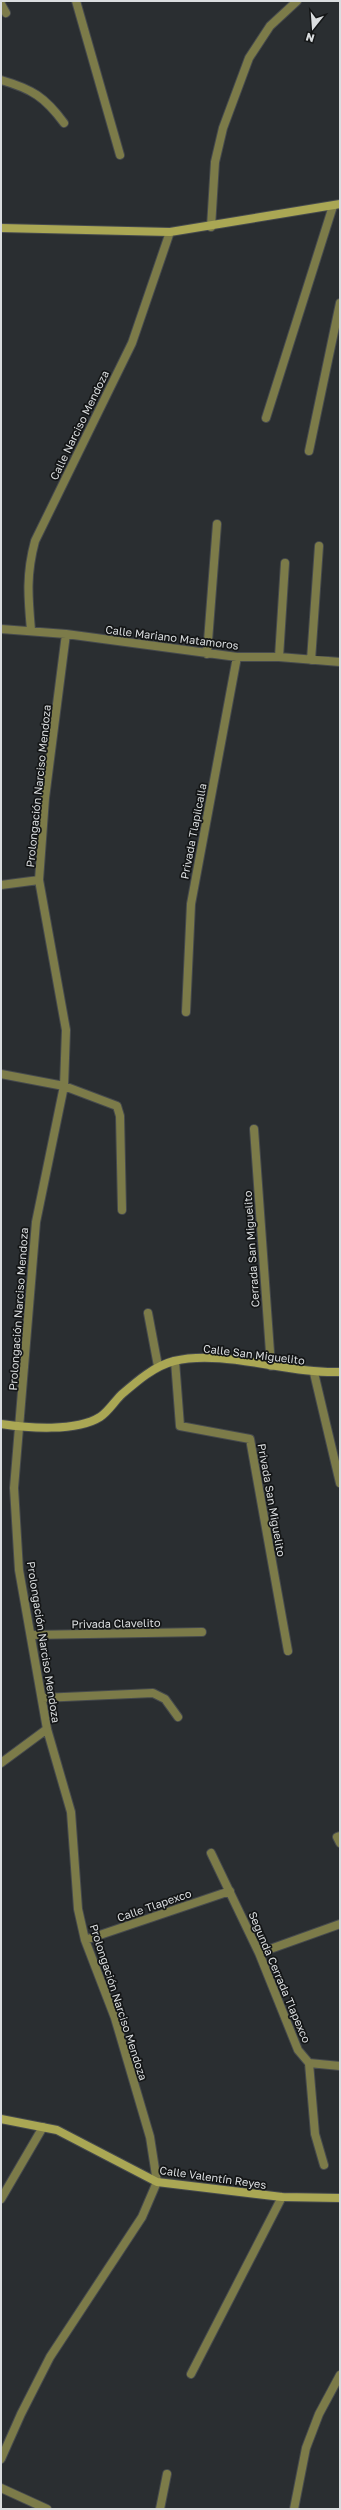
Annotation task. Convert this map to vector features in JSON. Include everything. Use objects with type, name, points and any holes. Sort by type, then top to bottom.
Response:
[{"type":"street","points":[[76,1],[120,155]]},
{"type":"street","points":[[211,227],[215,162],[224,128],[250,58],[270,26],[297,1]]},
{"type":"street","points":[[1,4],[6,13]]},
{"type":"street","points":[[1,80],[37,93],[50,103],[64,123]]},
{"type":"street","points":[[1,228],[170,232],[211,227],[336,205],[266,418]]},
{"type":"street","name":"Calle Narciso Mendoza","points":[[31,630],[27,588],[28,565],[35,541],[132,342],[170,232]]},
{"type":"street","points":[[309,451],[340,303]]},
{"type":"street","points":[[207,654],[217,524]]},
{"type":"street","points":[[311,660],[318,546]]},
{"type":"street","points":[[279,657],[285,563]]},
{"type":"street","name":"Calle Mariano Matamoros","points":[[1,629],[31,630],[66,634],[237,657],[279,657],[340,662]]},
{"type":"street","name":"Prolongación Narciso Mendoza","points":[[66,634],[45,798],[39,880],[66,1030],[64,1086],[36,1222],[14,1488],[18,1555],[47,1729],[71,1812],[78,1909],[85,1940],[117,2026],[150,2137],[158,2182]]},
{"type":"street","name":"Privada Tlapilcalla","points":[[186,1012],[191,904],[237,657]]},
{"type":"street","points":[[1,885],[39,880]]},
{"type":"street","points":[[1,1074],[24,1077],[64,1086],[117,1106],[120,1116],[122,1210]]},
{"type":"street","name":"Cerrada San Miguelito","points":[[254,1129],[271,1366]]},
{"type":"street","points":[[148,1313],[158,1366]]},
{"type":"street","name":"Calle San Miguelito","points":[[1,1424],[19,1427],[65,1426],[85,1423],[100,1417],[122,1395],[158,1366],[193,1358],[271,1366],[314,1373],[340,1372]]},
{"type":"street","name":"Privada San Miguelito","points":[[175,1361],[180,1426],[250,1439],[288,1652]]},
{"type":"street","points":[[314,1373],[340,1483]]},
{"type":"street","name":"Privada Clavelito","points":[[32,1635],[202,1632]]},
{"type":"street","points":[[42,1698],[153,1693],[165,1699],[178,1717]]},
{"type":"street","points":[[1,1763],[47,1729]]},
{"type":"street","points":[[340,1836],[337,1837],[340,1843]]},
{"type":"street","name":"Segunda Cerrada Tlapexco","points":[[211,1853],[259,1953],[298,2050],[310,2064]]},
{"type":"street","name":"Calle Tlapexco","points":[[85,1940],[230,1891]]},
{"type":"street","points":[[259,1953],[340,1924]]},
{"type":"street","points":[[324,2165],[315,2134],[310,2064],[340,2066]]},
{"type":"street","name":"Calle Valentín Reyes","points":[[1,2119],[57,2130],[158,2182],[282,2197],[340,2198]]},
{"type":"street","points":[[1,2199],[43,2127]]},
{"type":"street","points":[[1,2459],[21,2414],[50,2357],[142,2217],[158,2182]]},
{"type":"street","points":[[191,2374],[282,2197]]},
{"type":"street","points":[[294,2509],[306,2448],[318,2414],[340,2375]]},
{"type":"street","points":[[160,2509],[167,2474]]},
{"type":"street","points":[[1,2488],[47,2509]]}]
